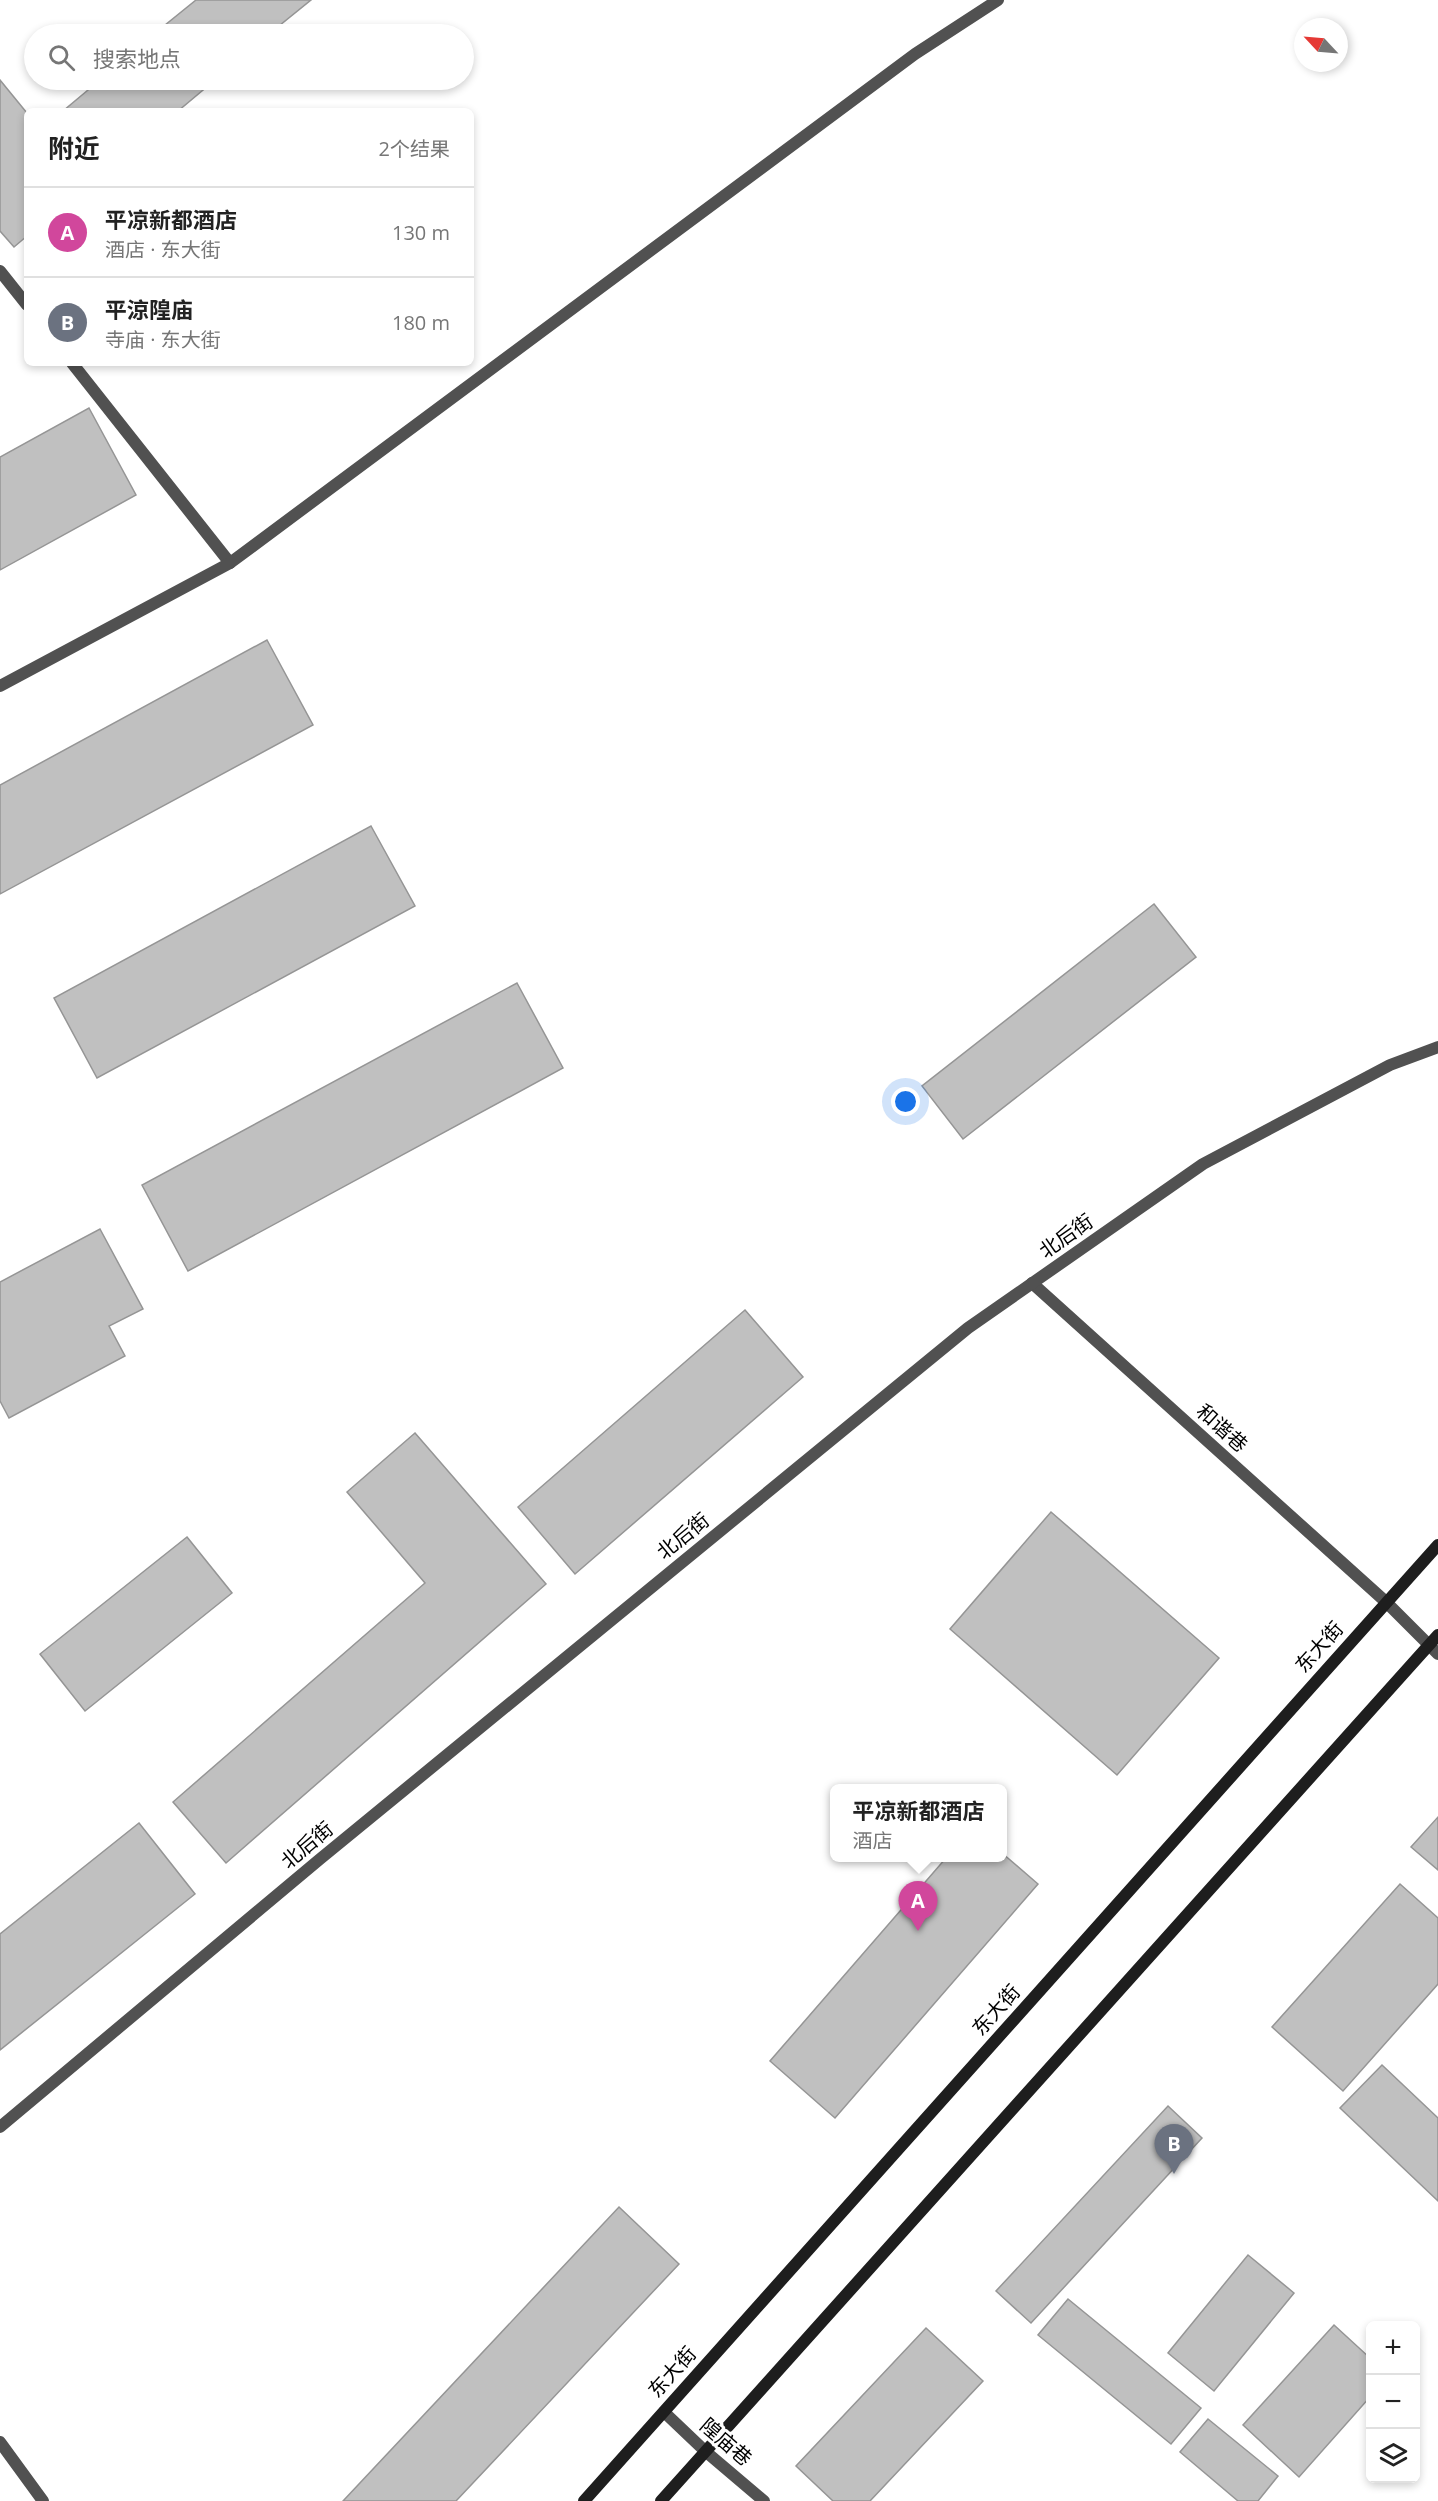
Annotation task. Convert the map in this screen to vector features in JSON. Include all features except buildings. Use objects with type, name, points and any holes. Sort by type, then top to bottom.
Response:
[{"type":"main road","name":"东大街","points":[[584,2501],[1438,1545]]},
{"type":"main road","points":[[661,2501],[1433,1650],[1438,1635]]},
{"type":"street","points":[[0,686],[230,564],[915,54],[998,0]]},
{"type":"street","points":[[0,271],[24,301]]},
{"type":"street","points":[[74,366],[230,564]]},
{"type":"street","name":"北后街","points":[[0,2127],[320,1859],[968,1328],[1203,1164],[1390,1065],[1438,1047]]},
{"type":"street","name":"和谐巷","points":[[1032,1283],[1386,1602],[1433,1650]]},
{"type":"street","name":"隍庙巷","points":[[664,2412],[705,2451],[764,2501]]},
{"type":"street","points":[[0,2442],[43,2501]]},
{"type":"place","name":"平凉新都酒店","points":[[918,1931]]},
{"type":"place","name":"平涼隍庙","points":[[1174,2174]]}]
